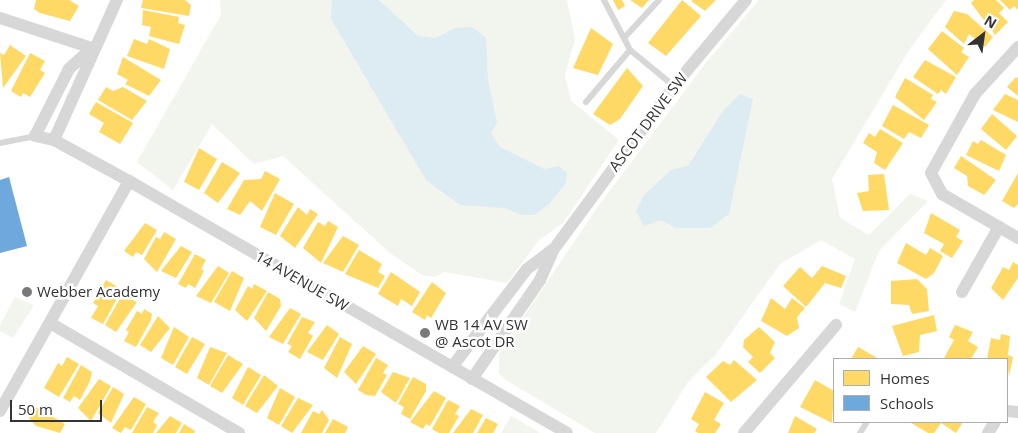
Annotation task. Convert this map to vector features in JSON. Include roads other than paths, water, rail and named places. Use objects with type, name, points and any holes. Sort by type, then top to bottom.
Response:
[{"type":"street","points":[[54,140],[83,80],[92,48],[117,0]]},
{"type":"street","name":"ASCOT DRIVE SW","points":[[472,379],[540,280],[554,248],[674,86],[746,0]]},
{"type":"street","points":[[0,18],[92,48]]},
{"type":"street","points":[[1018,47],[975,94],[931,173],[942,194],[1018,238]]},
{"type":"street","points":[[35,136],[68,69],[92,48]]},
{"type":"street","name":"14 AVENUE SW","points":[[35,136],[54,140],[129,181],[567,433]]},
{"type":"street","points":[[0,412],[129,181]]},
{"type":"street","points":[[962,292],[999,227]]},
{"type":"street","name":"ASCOT DRIVE SW","points":[[452,367],[527,269],[554,248]]},
{"type":"street","points":[[50,323],[239,433]]},
{"type":"street","points":[[744,433],[836,325]]},
{"type":"lane","points":[[604,0],[626,37],[630,50],[674,86]]},
{"type":"lane","points":[[626,37],[659,0]]},
{"type":"lane","points":[[586,102],[630,50]]},
{"type":"lane","points":[[0,143],[35,136]]},
{"type":"place","name":"Webber Academy","points":[[27,292]]},
{"type":"place","name":"WB 14 AV SW @ Ascot DR","points":[[425,333]]}]
